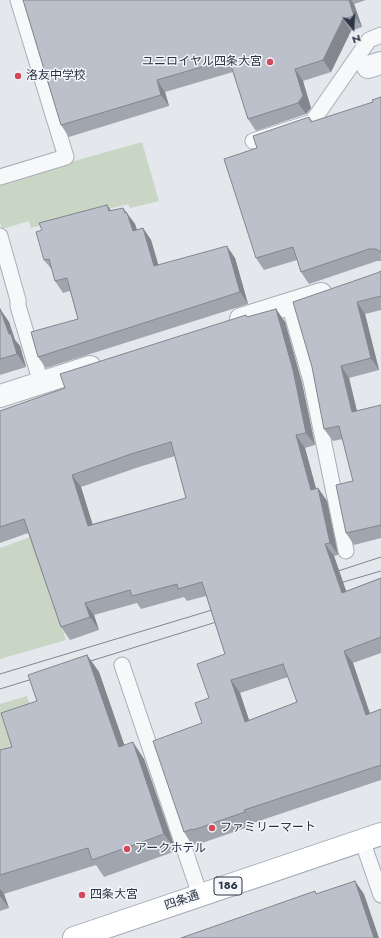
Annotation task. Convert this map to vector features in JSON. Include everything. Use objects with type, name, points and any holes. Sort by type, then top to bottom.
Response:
[{"type":"main road","name":"四条通","points":[[74,938],[372,837]]},
{"type":"street","points":[[222,326],[339,288]]},
{"type":"street","points":[[0,396],[109,361]]},
{"type":"lane","points":[[0,177],[66,157],[18,0]]},
{"type":"lane","points":[[253,141],[312,122],[369,40],[381,35]]},
{"type":"lane","points":[[0,236],[18,300],[18,306],[41,383]]},
{"type":"lane","points":[[289,304],[311,380],[346,551]]},
{"type":"lane","points":[[122,665],[200,895]]},
{"type":"lane","points":[[372,837],[381,895]]},
{"type":"green space","points":[[142,142],[159,201],[130,208],[128,204],[31,228],[29,221],[2,229],[0,223],[0,182]]},
{"type":"green space","points":[[30,537],[66,640],[0,659],[0,548]]},
{"type":"green space","points":[[27,696],[34,718],[20,759],[0,765],[0,704]]},
{"type":"building","points":[[23,0],[349,0],[354,16],[343,19],[323,60],[295,69],[303,96],[298,103],[248,119],[229,59],[157,80],[161,95],[61,125]]},
{"type":"building","points":[[381,97],[381,252],[376,249],[369,249],[301,272],[293,247],[256,258],[224,159],[257,148],[253,136],[309,117],[311,122],[373,102],[372,100]]},
{"type":"building","points":[[107,205],[109,211],[123,208],[125,213],[127,213],[133,231],[143,228],[154,266],[227,246],[240,292],[38,357],[31,332],[78,319],[67,278],[55,281],[49,259],[44,260],[36,232],[42,230],[39,223]]},
{"type":"building","points":[[381,271],[381,296],[357,302],[371,358],[341,366],[352,412],[381,405],[381,525],[346,533],[336,485],[353,481],[339,426],[324,429],[312,367],[293,302]]},
{"type":"building","points":[[0,309],[9,334],[11,334],[17,354],[0,359]]},
{"type":"building","points":[[276,309],[293,370],[306,433],[296,435],[311,490],[318,488],[330,543],[325,544],[342,593],[381,578],[381,637],[344,651],[366,715],[381,709],[381,765],[244,810],[245,812],[184,832],[153,741],[202,723],[195,703],[209,698],[197,664],[225,654],[202,582],[178,589],[177,584],[132,596],[130,590],[85,603],[90,617],[61,627],[24,519],[0,527],[0,411],[65,388],[60,374],[246,315],[247,317]],"holes":[[[171,442],[186,498],[88,526],[72,475],[131,454]],[[283,664],[297,702],[245,722],[231,680]]]},
{"type":"building","points":[[87,655],[119,747],[133,742],[164,834],[92,860],[88,848],[0,875],[0,750],[12,747],[1,713],[37,701],[28,675]]},
{"type":"building","points":[[355,881],[374,938],[181,938],[315,891],[316,894]]},
{"type":"tram line","points":[[329,574],[381,557]]},
{"type":"tram line","points":[[333,585],[381,571]]},
{"type":"tram line","points":[[0,674],[222,607]]},
{"type":"tram line","points":[[81,664],[226,619]]},
{"type":"tram line","points":[[0,689],[39,677]]},
{"type":"place","name":"ユニロイヤル四条大宮","points":[[270,62]]},
{"type":"place","name":"洛友中学校","points":[[18,76]]},
{"type":"place","name":"ファミリーマート","points":[[212,828]]},
{"type":"place","name":"アークホテル","points":[[127,849]]},
{"type":"place","name":"四条大宮","points":[[82,895]]}]
